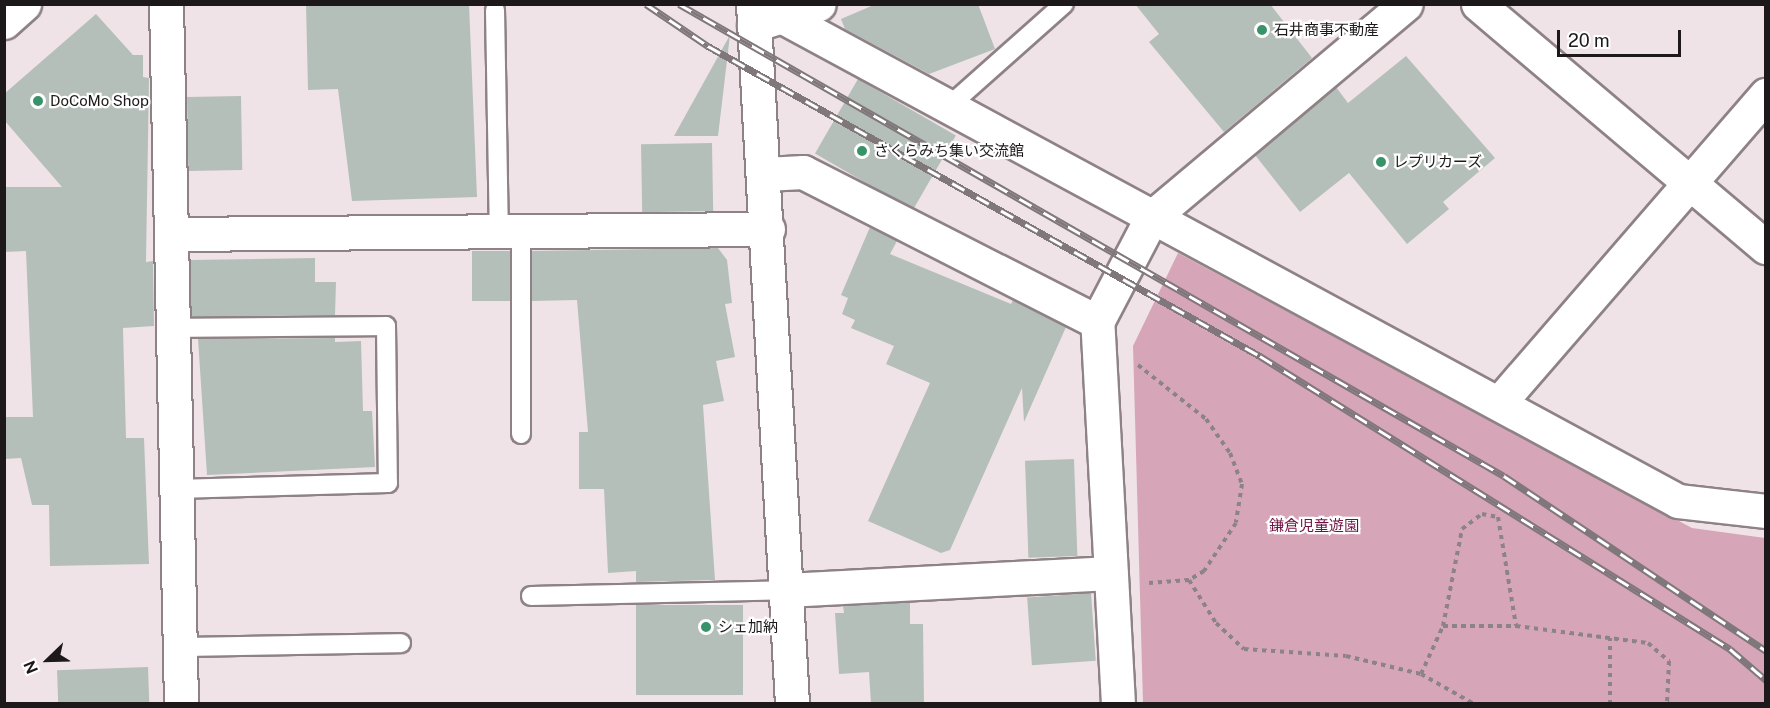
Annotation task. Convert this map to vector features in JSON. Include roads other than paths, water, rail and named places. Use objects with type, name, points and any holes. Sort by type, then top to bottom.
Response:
[{"type":"street","points":[[4,22],[24,4]]},
{"type":"street","points":[[166,4],[181,704]]},
{"type":"street","points":[[763,15],[819,4]]},
{"type":"street","points":[[1118,704],[1097,322],[1152,217],[1406,4]]},
{"type":"street","points":[[1478,4],[1766,247]]},
{"type":"street","points":[[763,15],[948,107],[1678,501],[1766,511]]},
{"type":"street","points":[[763,15],[765,174],[792,704]]},
{"type":"street","points":[[1499,403],[1691,185],[1766,95]]},
{"type":"street","points":[[765,174],[803,172],[1097,322]]},
{"type":"street","points":[[171,234],[510,233],[768,229]]},
{"type":"street","points":[[786,590],[1112,579]]},
{"type":"lane","points":[[948,107],[1064,4]]},
{"type":"lane","points":[[495,10],[521,434]]},
{"type":"lane","points":[[172,328],[386,326],[388,483],[176,489]]},
{"type":"lane","points":[[531,596],[786,590]]},
{"type":"lane","points":[[179,647],[401,643]]},
{"type":"railway","points":[[646,4],[708,46],[1260,356],[1730,649],[1766,680]]},
{"type":"railway","points":[[679,4],[1504,476],[1766,651]]},
{"type":"place","name":"石井商事不動産","points":[[1262,30]]},
{"type":"place","name":"DoCoMo Shop","points":[[38,101]]},
{"type":"place","name":"さくらみち集い交流館","points":[[862,151]]},
{"type":"place","name":"レプリカーズ","points":[[1381,162]]},
{"type":"place","name":"シェ加納","points":[[706,627]]},
{"type":"park label","name":"鎌倉児童遊園","points":[[1314,526]]}]
